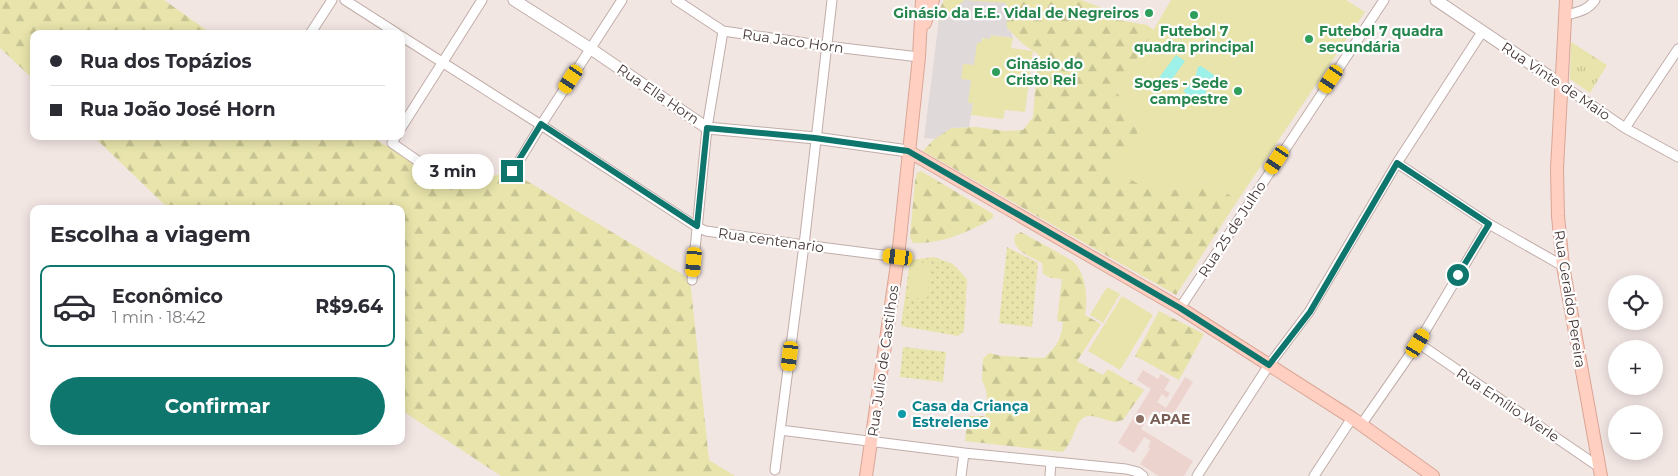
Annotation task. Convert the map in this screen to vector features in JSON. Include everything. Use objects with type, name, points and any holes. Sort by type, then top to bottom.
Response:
[{"type":"main road","name":"Rua Julio de Castilhos","points":[[866,476],[898,257],[919,57],[922,0]]},
{"type":"main road","name":"Rua Julio de Castilhos","points":[[920,37],[933,0]]},
{"type":"main road","name":"Rua Geraldo Pereira","points":[[1566,0],[1557,169],[1558,216],[1563,266],[1600,472]]},
{"type":"main road","points":[[908,151],[1180,308],[1356,422],[1429,475]]},
{"type":"street","points":[[313,30],[332,0]]},
{"type":"street","points":[[345,0],[392,30]]},
{"type":"street","points":[[405,122],[482,0]]},
{"type":"street","name":"Rua Ella Horn","points":[[514,0],[591,49],[707,128],[815,138],[908,151]]},
{"type":"street","points":[[512,171],[622,0]]},
{"type":"street","name":"Rua Jaco Horn","points":[[676,0],[724,31],[919,57]]},
{"type":"street","points":[[775,470],[804,246],[832,0]]},
{"type":"street","name":"Rua 25 de Julho","points":[[1180,308],[1384,0]]},
{"type":"street","name":"Rua Vinte de Maio","points":[[1436,0],[1625,128],[1678,158]]},
{"type":"street","points":[[1566,15],[1583,11],[1591,6],[1595,0]]},
{"type":"street","points":[[692,280],[707,128],[724,31]]},
{"type":"street","points":[[1197,476],[1269,365],[1310,312],[1397,163],[1482,32]]},
{"type":"street","name":"Rua centenario","points":[[405,39],[706,230],[804,246],[898,257]]},
{"type":"street","points":[[1625,128],[1678,49]]},
{"type":"street","points":[[394,140],[392,143],[451,184]]},
{"type":"street","points":[[1397,163],[1489,224],[1563,266]]},
{"type":"street","points":[[1314,476],[1418,343],[1489,224]]},
{"type":"street","name":"Rua Emílio Werle","points":[[1418,343],[1600,472]]},
{"type":"street","points":[[780,430],[964,453],[1126,469],[1138,472],[1143,476]]},
{"type":"street","points":[[961,476],[964,453]]},
{"type":"street","points":[[1050,476],[1051,462]]},
{"type":"shaded area","points":[[965,0],[1006,3],[1007,28],[1013,38],[991,35],[990,39],[982,38],[981,43],[977,43],[974,65],[963,64],[961,79],[971,80],[968,103],[973,103],[969,127],[951,128],[935,139],[924,138],[939,20]]},
{"type":"shaded area","name":"APAE","points":[[1143,370],[1158,379],[1161,374],[1170,380],[1164,390],[1170,393],[1167,398],[1162,394],[1157,402],[1166,408],[1185,377],[1193,382],[1167,424],[1150,414],[1141,429],[1193,461],[1184,476],[1159,476],[1140,464],[1150,449],[1148,447],[1151,441],[1144,437],[1134,453],[1118,443],[1151,389],[1137,380]]},
{"type":"green space","points":[[0,0],[164,0],[206,30],[30,30],[30,76],[0,48]]},
{"type":"green space","points":[[944,0],[1081,0],[1100,7],[1118,20],[1147,25],[1154,30],[1117,92],[1138,132],[1156,194],[1208,182],[1238,200],[1176,295],[923,151],[936,137],[951,128],[976,127],[1005,131],[1023,130],[1033,117],[1038,54],[1023,44],[1007,28],[939,34],[939,17]]},
{"type":"green space","points":[[1171,0],[1346,0],[1365,12],[1238,200],[1208,182],[1156,194],[1114,170],[1138,132],[1117,92]]},
{"type":"green space","name":"Ginásio do Cristo Rei","points":[[990,35],[1013,38],[1011,48],[1033,51],[1025,112],[1005,110],[1003,119],[971,115],[973,104],[968,103],[961,80],[962,66],[965,59],[978,42]]},
{"type":"green space","points":[[1571,42],[1607,65],[1590,93],[1570,79]]},
{"type":"green space","points":[[97,140],[377,140],[451,184],[512,172],[690,279],[709,460],[735,476],[501,476],[405,413],[405,205],[165,205]]},
{"type":"green space","points":[[921,171],[993,214],[993,218],[955,236],[924,243],[913,243],[910,237],[915,181],[917,173]]},
{"type":"green space","points":[[1021,232],[1073,261],[1081,272],[1086,294],[1085,315],[1101,324],[1077,361],[1103,375],[1108,369],[1144,390],[1123,420],[1115,422],[1090,416],[1081,419],[1063,452],[965,441],[968,416],[985,416],[988,404],[982,380],[983,359],[989,353],[1002,356],[1044,358],[1060,338],[1063,322],[1057,321],[1062,279],[1051,278],[1043,274],[1042,263],[1019,249],[1016,245],[1015,235]]},
{"type":"green space","points":[[1007,247],[1038,263],[1032,327],[999,323]]},
{"type":"green space","points":[[934,257],[953,264],[967,279],[964,331],[958,336],[901,326],[910,260]]},
{"type":"green space","points":[[912,261],[932,264],[927,299],[907,297]]},
{"type":"green space","points":[[1107,287],[1120,294],[1103,323],[1090,315]]},
{"type":"green space","points":[[1122,296],[1153,315],[1120,370],[1088,351]]},
{"type":"green space","points":[[1159,311],[1204,334],[1179,380],[1135,356]]},
{"type":"green space","points":[[903,347],[946,352],[943,382],[900,377]]},
{"type":"water","points":[[1176,55],[1185,61],[1168,85],[1158,79]]},
{"type":"water","points":[[1201,66],[1214,75],[1206,93],[1208,101],[1204,105],[1196,102],[1183,91],[1194,81],[1198,67]]},
{"type":"place","name":"Ginásio da E.E. Vidal de Negreiros","points":[[1149,13]]},
{"type":"place","name":"Futebol 7 quadra principal","points":[[1194,15]]},
{"type":"place","name":"Futebol 7 quadra secundária","points":[[1309,39]]},
{"type":"place","name":"Ginásio do Cristo Rei","points":[[996,72]]},
{"type":"place","name":"Soges - Sede campestre","points":[[1238,91]]},
{"type":"place","name":"Casa da Criança Estrelense","points":[[902,414]]},
{"type":"place","name":"APAE","points":[[1140,419]]},
{"type":"route","points":[[512,171],[541,124],[697,226],[707,128],[815,138],[908,151],[1180,308],[1269,365],[1310,312],[1397,163],[1489,224],[1458,275]]}]
